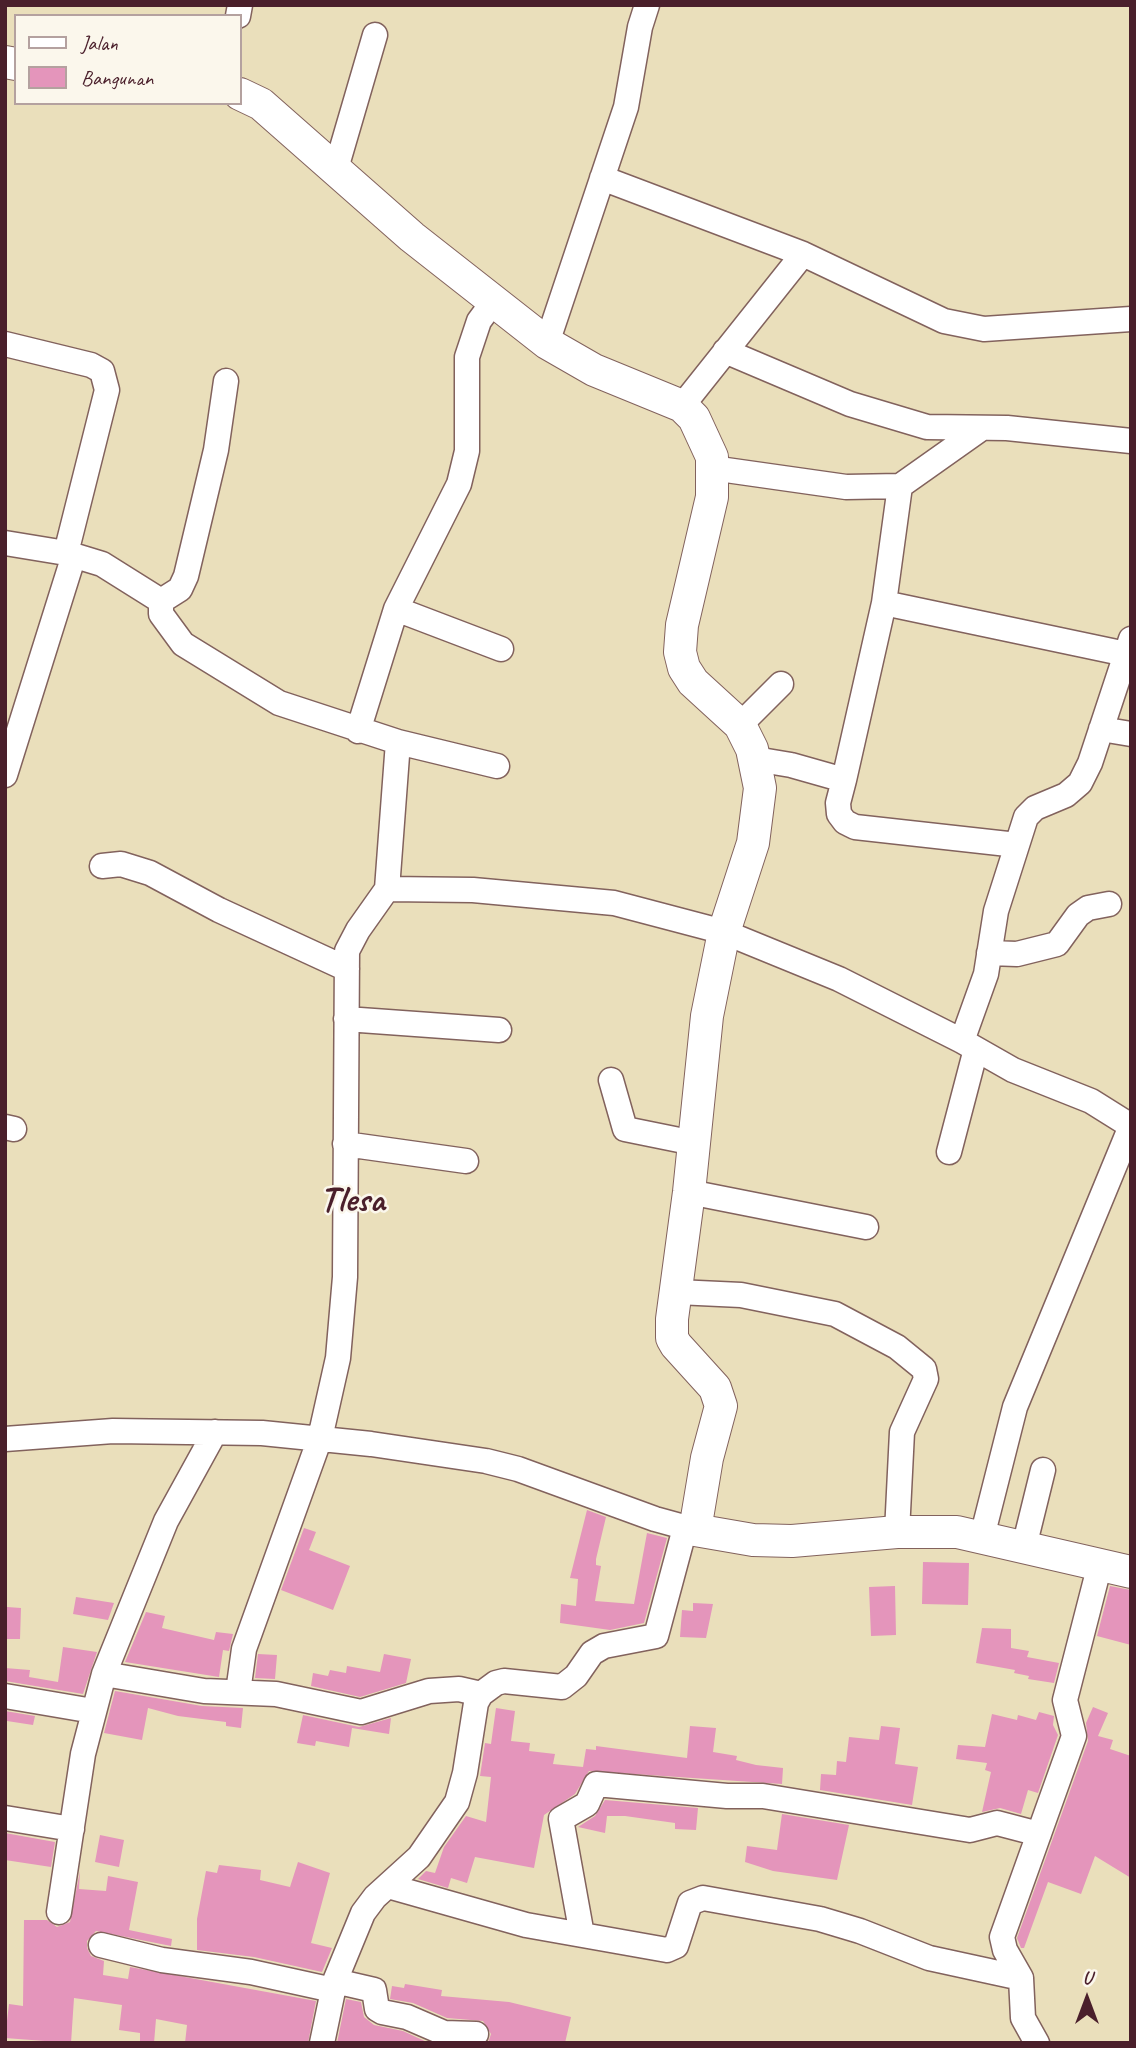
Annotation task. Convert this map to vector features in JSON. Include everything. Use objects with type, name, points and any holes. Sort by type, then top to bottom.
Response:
[{"type":"main road","points":[[242,95],[261,104],[335,172],[547,343],[594,370],[682,406],[694,418],[712,457],[712,497],[682,625],[680,652],[693,682],[740,725],[755,759],[760,788],[753,843],[724,932],[706,1016],[672,1338],[715,1388],[721,1406],[690,1529],[753,1540],[792,1541],[897,1532],[957,1532],[1131,1572]]},
{"type":"street","points":[[547,343],[626,107],[634,76],[640,27],[647,5]]},
{"type":"street","points":[[335,172],[375,35]]},
{"type":"street","points":[[602,178],[803,254],[944,321],[985,329],[1131,319]]},
{"type":"street","points":[[682,406],[803,254]]},
{"type":"street","points":[[358,731],[396,609],[459,484],[467,451],[467,357],[479,321],[493,302]]},
{"type":"street","points":[[5,344],[91,365],[102,372],[107,390],[70,554],[5,775]]},
{"type":"street","points":[[725,351],[863,408],[927,427],[1081,434],[1131,441]]},
{"type":"street","points":[[162,601],[180,589],[186,576],[216,450],[226,381]]},
{"type":"street","points":[[712,468],[845,487],[900,486],[982,428]]},
{"type":"street","points":[[900,486],[884,603],[838,803],[839,814],[845,822],[855,827],[1017,845]]},
{"type":"street","points":[[5,542],[70,554],[102,564],[162,601]]},
{"type":"street","points":[[162,601],[162,614],[183,644],[279,703],[358,731],[497,766]]},
{"type":"street","points":[[884,603],[1128,646],[1080,783],[1066,795],[1035,808],[1026,817],[996,911],[986,974],[969,1045],[949,1152]]},
{"type":"street","points":[[396,609],[501,649]]},
{"type":"street","points":[[740,725],[781,684]]},
{"type":"street","points":[[1101,729],[1131,734]]},
{"type":"street","points":[[238,1692],[244,1649],[320,1438],[338,1358],[342,1323],[347,969],[350,942],[387,889],[398,742]]},
{"type":"street","points":[[755,759],[792,765],[844,779]]},
{"type":"street","points":[[102,866],[121,864],[150,873],[219,910],[347,969]]},
{"type":"street","points":[[387,889],[473,890],[614,903],[724,932],[839,979],[1013,1070],[1091,1101],[1131,1126],[1015,1407],[982,1537]]},
{"type":"street","points":[[989,953],[1027,953],[1057,944],[1084,910],[1110,904]]},
{"type":"street","points":[[346,1019],[499,1030]]},
{"type":"street","points":[[611,1080],[625,1129],[694,1143]]},
{"type":"street","points":[[345,1144],[466,1161]]},
{"type":"street","points":[[689,1192],[866,1227]]},
{"type":"street","points":[[677,1292],[741,1296],[835,1314],[897,1347],[924,1369],[926,1379],[902,1432],[897,1532]]},
{"type":"street","points":[[5,1439],[113,1431],[215,1432],[320,1438],[497,1464],[560,1483],[690,1529],[656,1636],[604,1646],[592,1653],[576,1676],[562,1687],[504,1681],[496,1683],[481,1694],[476,1703],[466,1773],[457,1802],[419,1857],[363,1913],[334,1985],[322,2043]]},
{"type":"street","points":[[59,1912],[93,1711],[104,1674],[166,1521],[215,1432]]},
{"type":"street","points":[[1024,1547],[1043,1471]]},
{"type":"street","points":[[1037,2043],[1023,2018],[1021,1978],[1005,1950],[1003,1937],[1074,1737],[1065,1700],[1100,1564]]},
{"type":"street","points":[[104,1674],[204,1692],[276,1694],[361,1712],[429,1692],[459,1689],[481,1694]]},
{"type":"street","points":[[5,1696],[93,1711]]},
{"type":"street","points":[[582,1935],[561,1819],[587,1804],[596,1784],[727,1796],[763,1796],[970,1830],[997,1823],[1038,1834]]},
{"type":"street","points":[[5,1818],[72,1829]]},
{"type":"street","points":[[388,1886],[526,1925],[670,1950],[676,1946],[690,1903],[702,1898],[820,1919],[860,1931],[929,1958],[1021,1978]]},
{"type":"street","points":[[101,1945],[162,1959],[374,1990],[377,2009],[382,2012],[407,2017],[444,2032],[476,2034]]},
{"type":"building","points":[[587,1510],[606,1517],[596,1559],[596,1565],[601,1566],[595,1601],[634,1604],[647,1533],[667,1538],[644,1623],[610,1630],[560,1623],[561,1604],[576,1606],[578,1579],[570,1578]]},
{"type":"building","points":[[304,1528],[316,1532],[309,1550],[350,1566],[333,1610],[281,1590]]},
{"type":"building","points":[[923,1562],[969,1563],[968,1605],[922,1604]]},
{"type":"building","points":[[895,1586],[896,1635],[871,1636],[869,1587]]},
{"type":"building","points":[[1110,1586],[1131,1590],[1131,1645],[1097,1636]]},
{"type":"building","points":[[76,1597],[114,1603],[108,1620],[73,1614]]},
{"type":"building","points":[[693,1603],[713,1604],[706,1638],[680,1637],[682,1610],[693,1611]]},
{"type":"building","points":[[7,1607],[21,1608],[20,1639],[5,1639]]},
{"type":"building","points":[[146,1612],[165,1616],[162,1628],[214,1640],[216,1632],[233,1634],[229,1651],[223,1650],[219,1677],[125,1662]]},
{"type":"building","points":[[982,1628],[1011,1629],[1011,1648],[1029,1651],[1027,1657],[1059,1663],[1054,1683],[1028,1679],[1029,1676],[1014,1673],[1015,1670],[976,1663]]},
{"type":"building","points":[[63,1647],[97,1652],[83,1694],[5,1681],[5,1668],[30,1670],[29,1677],[58,1682]]},
{"type":"building","points":[[258,1654],[277,1655],[275,1679],[255,1678]]},
{"type":"building","points":[[384,1654],[411,1659],[406,1683],[360,1697],[311,1686],[313,1673],[328,1676],[330,1670],[346,1673],[347,1666],[380,1672]]},
{"type":"building","points":[[115,1691],[202,1706],[243,1708],[241,1728],[226,1726],[226,1722],[178,1716],[148,1708],[142,1740],[104,1733]]},
{"type":"building","points":[[1093,1707],[1108,1713],[1098,1736],[1113,1740],[1110,1749],[1131,1756],[1131,1878],[1095,1856],[1081,1894],[1048,1882],[1024,1948],[1021,1948],[1017,1938],[1088,1741],[1086,1723]]},
{"type":"building","points":[[496,1708],[515,1711],[511,1741],[530,1743],[529,1751],[555,1754],[553,1764],[583,1767],[586,1749],[596,1750],[596,1746],[687,1758],[690,1726],[716,1728],[713,1752],[737,1756],[736,1760],[756,1765],[783,1768],[782,1784],[589,1771],[575,1794],[544,1815],[534,1868],[475,1857],[467,1883],[451,1878],[448,1888],[418,1879],[426,1871],[435,1873],[444,1847],[466,1816],[486,1822],[491,1777],[480,1776],[485,1743],[491,1744]]},
{"type":"building","points":[[5,1711],[35,1716],[33,1725],[7,1721]]},
{"type":"building","points":[[1039,1712],[1054,1716],[1053,1725],[1058,1735],[1038,1793],[1028,1790],[1021,1814],[1000,1808],[982,1812],[991,1772],[985,1770],[987,1763],[956,1759],[958,1745],[985,1747],[992,1714],[1017,1720],[1018,1715],[1036,1720]]},
{"type":"building","points":[[303,1715],[359,1727],[391,1718],[389,1734],[352,1728],[349,1747],[316,1741],[315,1746],[297,1743]]},
{"type":"building","points":[[881,1726],[900,1728],[895,1764],[918,1767],[912,1805],[820,1790],[821,1774],[836,1775],[837,1761],[846,1762],[849,1737],[879,1740]]},
{"type":"building","points":[[605,1800],[698,1808],[696,1830],[675,1829],[675,1823],[625,1816],[607,1816],[605,1833],[578,1827],[595,1816]]},
{"type":"building","points":[[782,1814],[849,1825],[837,1880],[773,1871],[745,1862],[747,1846],[777,1850]]},
{"type":"building","points":[[5,1833],[55,1842],[51,1867],[5,1860]]},
{"type":"building","points":[[100,1835],[124,1840],[119,1867],[95,1862]]},
{"type":"building","points":[[298,1862],[330,1873],[311,1943],[332,1948],[322,1972],[254,1957],[197,1950],[197,1919],[206,1871],[217,1873],[219,1865],[261,1870],[260,1880],[290,1887]]},
{"type":"building","points":[[80,1871],[79,1889],[106,1891],[108,1876],[138,1882],[129,1930],[172,1939],[171,1946],[96,1931],[87,1941],[87,1948],[91,1956],[104,1961],[103,1975],[128,1979],[130,1967],[316,2001],[308,2043],[185,2043],[187,2025],[156,2019],[154,2043],[140,2042],[140,2033],[119,2030],[122,2005],[74,1998],[71,2043],[5,2038],[9,2004],[23,2006],[24,1920],[47,1920],[57,1927],[70,1922]]},
{"type":"building","points":[[405,1984],[442,1990],[441,1996],[509,2002],[571,2017],[565,2043],[488,2043],[491,2034],[483,2021],[447,2018],[413,2003],[390,1999],[392,1986],[404,1988]]},
{"type":"building","points":[[346,1999],[361,2002],[364,2017],[374,2025],[403,2031],[429,2043],[337,2043]]},
{"type":"district","name":"Tlesa","points":[[352,1201]]}]
